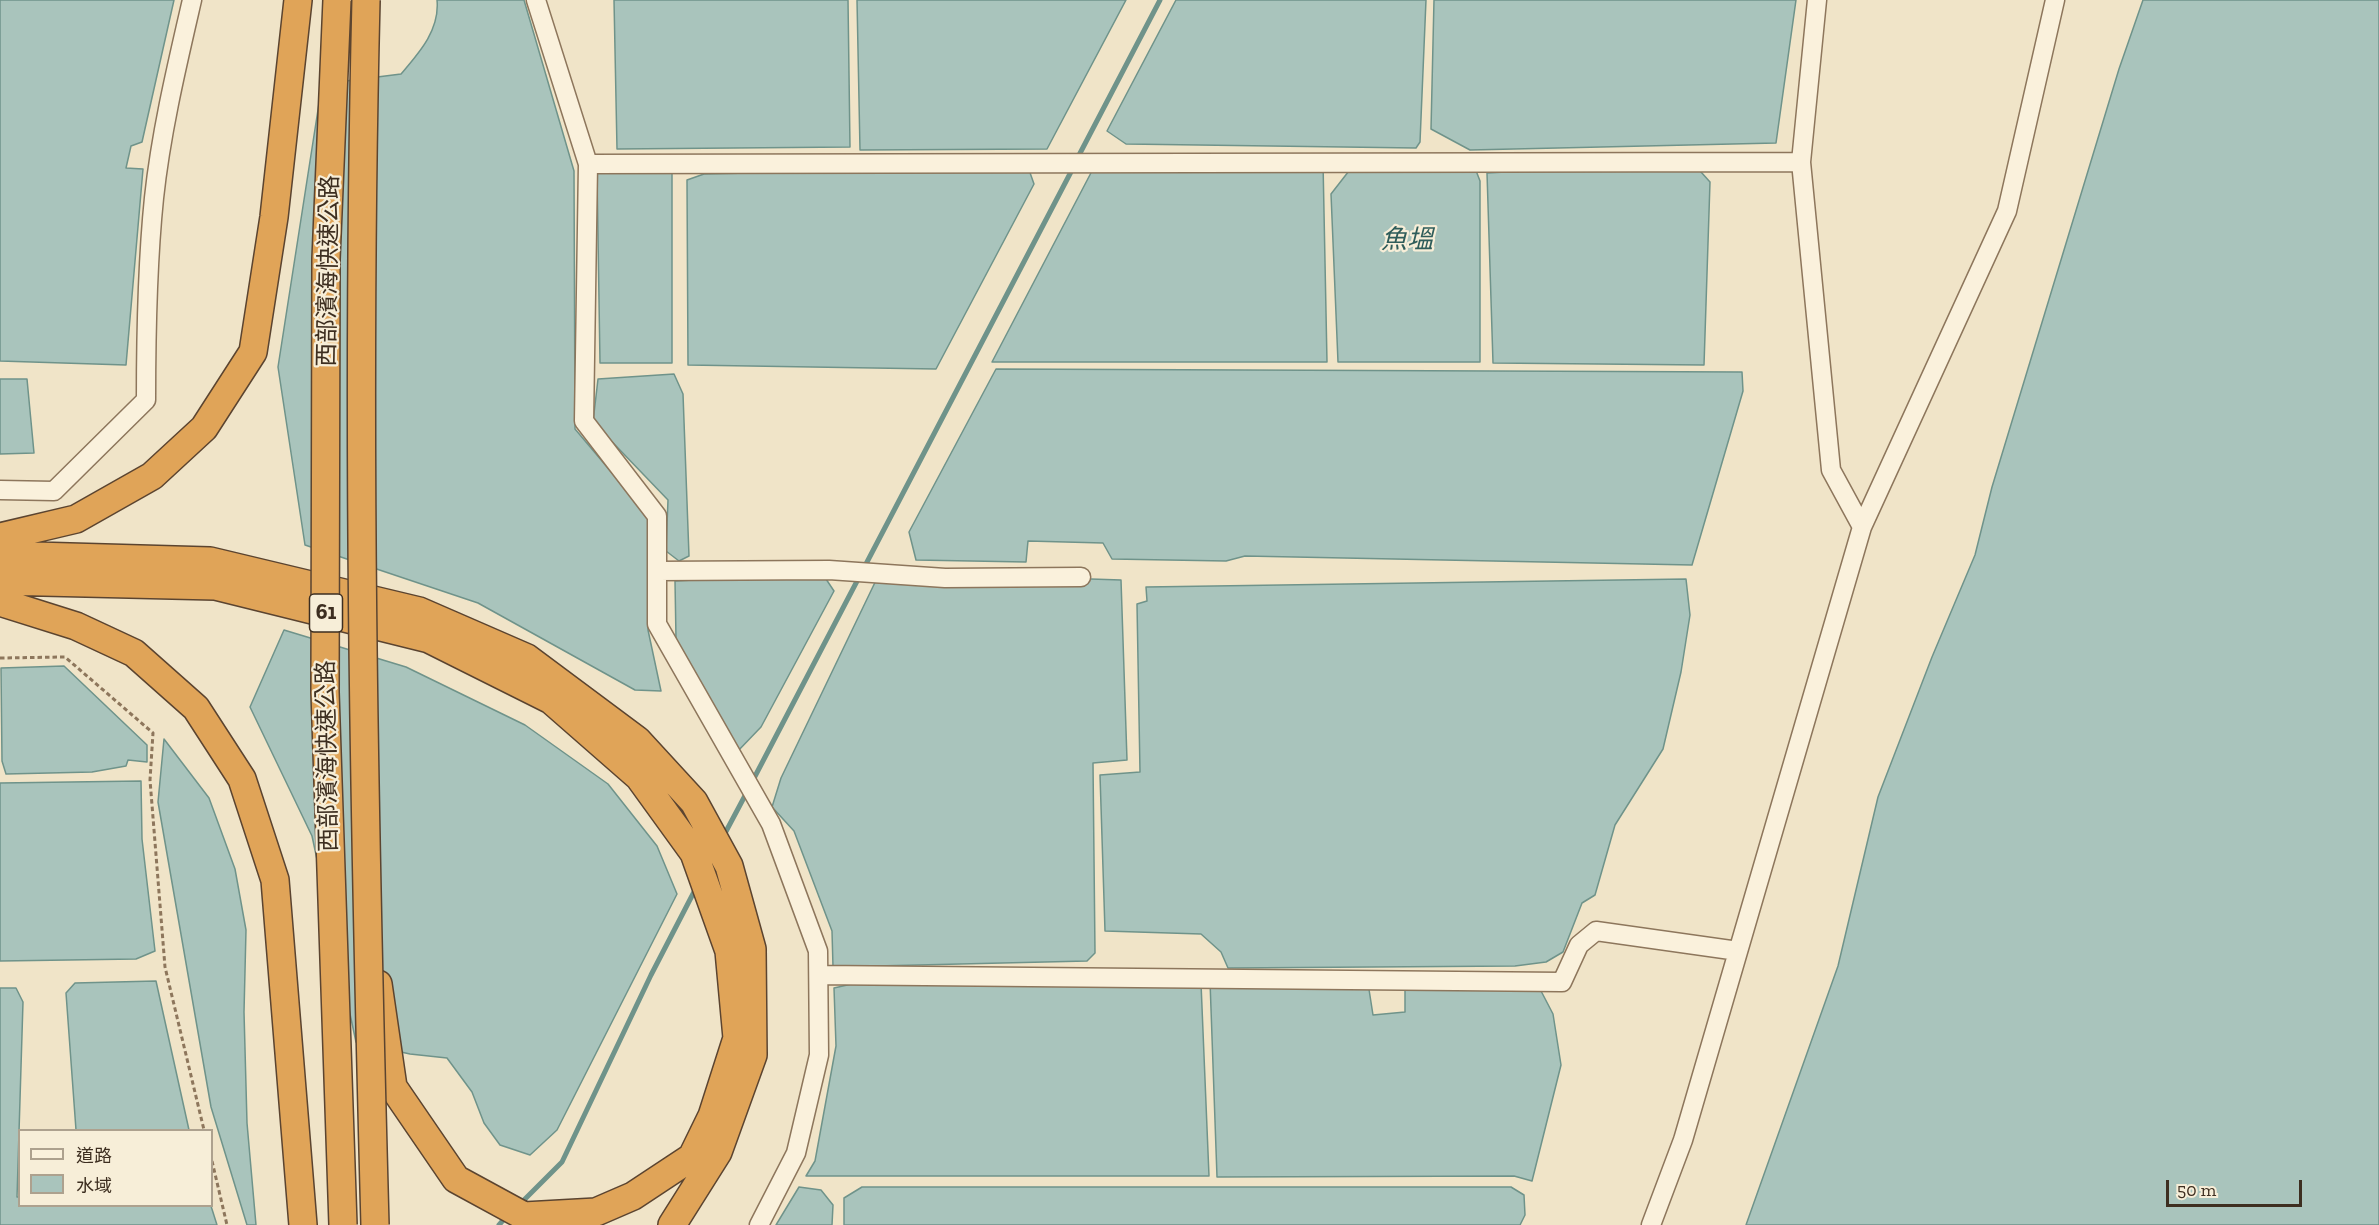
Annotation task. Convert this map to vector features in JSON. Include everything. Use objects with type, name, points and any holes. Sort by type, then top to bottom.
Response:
[{"type":"highway","points":[[0,537],[76,519],[152,476],[204,428],[253,352],[274,218],[298,0]]},
{"type":"highway","name":"西部濱海快速公路","points":[[337,0],[326,259],[325,692],[344,1225]]},
{"type":"highway","name":"西部濱海快速公路","points":[[366,0],[362,354],[363,738],[375,1225]]},
{"type":"highway","points":[[0,555],[210,561],[419,611],[527,658],[637,740],[694,802],[729,866],[752,950],[753,1055],[718,1152],[672,1225]]},
{"type":"highway","points":[[0,581],[215,586],[429,639],[551,700],[639,777],[694,853],[729,951],[737,1038],[712,1116],[692,1157],[633,1196],[596,1212],[586,1213],[524,1216],[456,1179],[393,1087],[367,905]]},
{"type":"highway","points":[[0,602],[76,626],[134,653],[196,708],[242,779],[274,880],[303,1225]]},
{"type":"street","points":[[0,490],[54,490],[146,400],[146,296],[154,196],[172,91],[192,0]]},
{"type":"street","points":[[537,0],[588,164],[584,421],[657,516],[657,624],[771,824],[818,951],[819,1055],[796,1153],[759,1225]]},
{"type":"street","points":[[1817,0],[1801,162],[1831,470],[1862,527]]},
{"type":"street","points":[[1651,1225],[1683,1140],[1862,527],[2007,211],[2055,0]]},
{"type":"street","points":[[588,164],[1801,162]]},
{"type":"street","points":[[657,571],[829,570],[945,578],[1081,577]]},
{"type":"street","points":[[819,975],[1562,982],[1579,945],[1596,931],[1738,951]]},
{"type":"path","points":[[0,658],[65,657],[153,733],[150,780],[165,967],[204,1129]]},
{"type":"path","points":[[213,1165],[227,1225]]},
{"type":"water","points":[[0,0],[174,0],[142,142],[131,146],[126,168],[143,169],[126,365],[0,361]]},
{"type":"water","points":[[437,0],[524,0],[574,171],[575,429],[650,518],[648,630],[661,691],[635,690],[478,603],[305,545],[278,367],[322,84],[401,74],[432,31]]},
{"type":"water","points":[[614,0],[848,0],[850,147],[617,149]]},
{"type":"water","points":[[857,0],[1126,0],[1047,149],[860,150]]},
{"type":"water","points":[[1176,0],[1426,0],[1420,142],[1416,148],[1126,144],[1107,131]]},
{"type":"water","points":[[1434,0],[1796,0],[1776,143],[1470,150],[1431,129]]},
{"type":"water","points":[[2143,0],[2379,0],[2379,1225],[1746,1225],[1838,966],[1878,797],[1932,657],[1975,555],[1992,487],[2119,69]]},
{"type":"water","points":[[1323,162],[1327,362],[992,362],[1093,169]]},
{"type":"water","points":[[1692,162],[1710,182],[1704,365],[1493,363],[1487,173]]},
{"type":"water","points":[[1028,167],[1034,184],[936,369],[688,365],[687,180],[704,174]]},
{"type":"water","name":"魚塭","points":[[1352,167],[1475,168],[1480,181],[1480,362],[1338,362],[1331,194]]},
{"type":"water","points":[[672,171],[672,363],[600,363],[597,173]]},
{"type":"water","points":[[996,369],[1742,372],[1743,391],[1692,565],[1245,556],[1226,561],[1112,559],[1103,543],[1028,541],[1026,562],[916,560],[909,532]]},
{"type":"water","points":[[674,374],[683,394],[689,556],[679,561],[666,551],[668,500],[593,422],[598,379]]},
{"type":"water","points":[[0,379],[27,379],[34,453],[0,454]]},
{"type":"water","points":[[880,572],[1121,580],[1127,760],[1093,763],[1095,953],[1087,961],[833,967],[832,931],[794,831],[772,807],[781,778]]},
{"type":"water","points":[[822,573],[834,591],[761,727],[736,753],[676,639],[675,581]]},
{"type":"water","points":[[1686,579],[1690,615],[1681,672],[1663,749],[1615,825],[1595,895],[1582,903],[1563,952],[1546,962],[1515,966],[1228,968],[1221,952],[1201,934],[1105,931],[1100,775],[1140,772],[1137,604],[1147,601],[1146,587]]},
{"type":"water","points":[[284,630],[406,667],[525,725],[608,784],[657,846],[677,894],[557,1130],[530,1155],[500,1145],[484,1123],[472,1092],[447,1058],[410,1054],[356,1042],[312,836],[250,707]]},
{"type":"water","points":[[64,666],[147,745],[147,762],[128,760],[126,766],[92,772],[6,774],[2,761],[1,668]]},
{"type":"water","points":[[164,739],[209,798],[235,869],[246,930],[244,1012],[247,1123],[256,1225],[247,1225],[211,1107],[158,802]]},
{"type":"water","points":[[141,781],[142,839],[155,951],[136,959],[0,961],[0,783]]},
{"type":"water","points":[[156,981],[189,1129],[76,1129],[66,993],[75,983]]},
{"type":"water","points":[[1210,981],[1368,983],[1373,1015],[1405,1012],[1405,985],[1540,989],[1553,1014],[1561,1065],[1532,1181],[1514,1176],[1217,1177]]},
{"type":"water","points":[[856,983],[1201,983],[1209,1176],[806,1176],[815,1161],[836,1046],[834,988]]},
{"type":"water","points":[[0,988],[16,988],[23,1002],[18,1129],[18,1207],[211,1207],[217,1225],[0,1225]]},
{"type":"water","points":[[799,1187],[821,1190],[833,1205],[832,1225],[776,1225]]},
{"type":"water","points":[[862,1187],[1511,1187],[1524,1195],[1525,1215],[1520,1225],[844,1225],[844,1198]]},
{"type":"waterway","points":[[1077,159],[1160,0]]},
{"type":"waterway","points":[[752,782],[1073,168]]},
{"type":"waterway","points":[[723,837],[748,790]]},
{"type":"waterway","points":[[522,1202],[562,1162],[651,975],[696,888]]},
{"type":"waterway","points":[[499,1225],[505,1218]]}]
